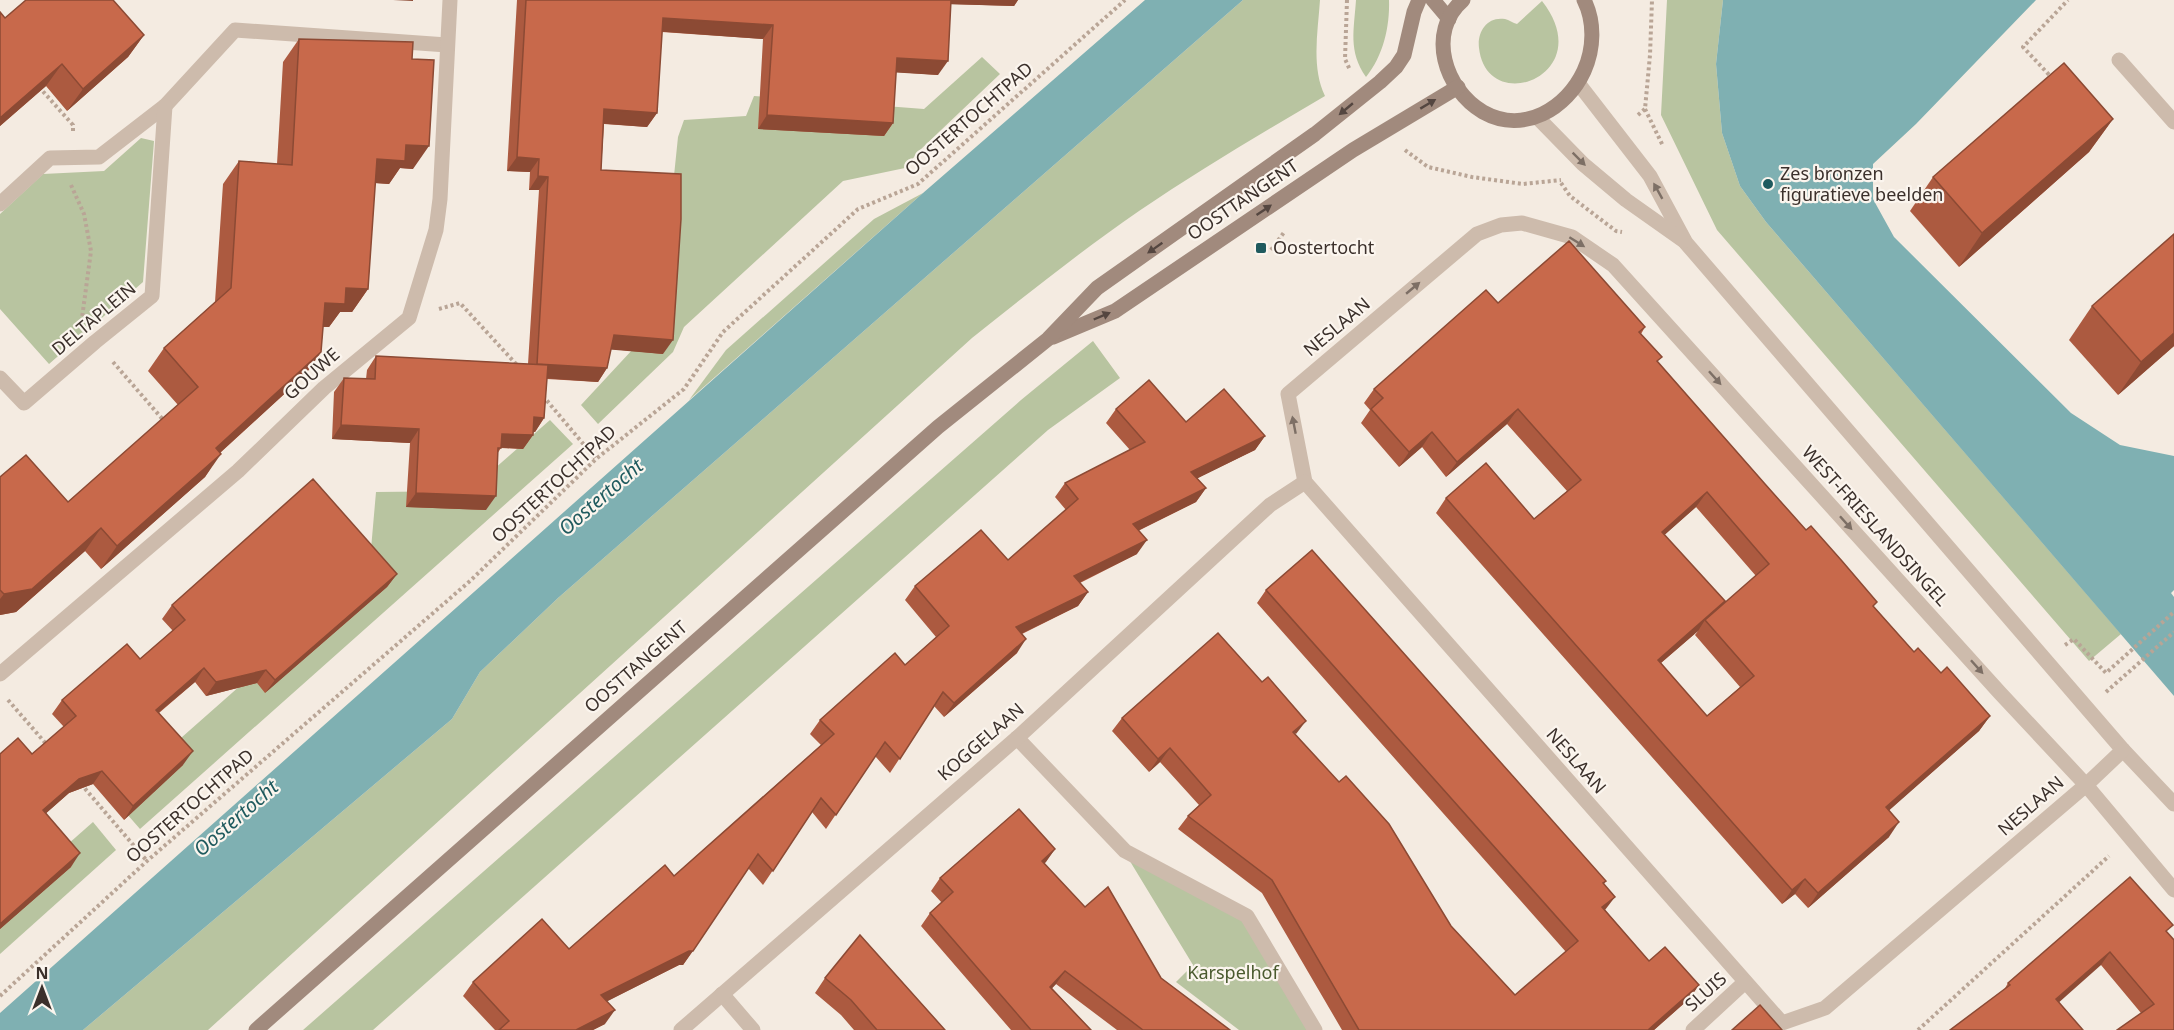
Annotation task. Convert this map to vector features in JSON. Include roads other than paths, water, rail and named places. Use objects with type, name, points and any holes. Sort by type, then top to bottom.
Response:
[{"type":"main road","name":"OOSTTANGENT","points":[[256,1030],[938,427],[1048,339],[1097,288],[1315,134],[1380,82],[1396,67],[1404,55],[1419,0]]},
{"type":"main road","points":[[1433,0],[1449,19]]},
{"type":"main road","points":[[1463,0],[1449,19],[1443,36],[1443,55],[1448,72],[1470,102],[1484,112],[1501,119],[1520,120],[1538,118],[1560,103],[1578,83],[1589,60],[1592,34],[1588,3]]},
{"type":"main road","name":"OOSTTANGENT","points":[[1048,339],[1115,311],[1360,145],[1458,87]]},
{"type":"street","points":[[0,204],[50,158],[99,157],[165,106],[235,30],[447,45],[450,0]]},
{"type":"street","name":"GOUWE","points":[[0,674],[238,471],[324,388],[410,318],[436,230],[441,199],[447,45]]},
{"type":"street","points":[[2119,60],[2174,122]]},
{"type":"street","points":[[1578,83],[1650,176],[1686,243],[2123,750],[2174,804]]},
{"type":"street","name":"DELTAPLEIN","points":[[0,378],[24,403],[152,296],[165,106]]},
{"type":"street","points":[[1538,118],[1583,164],[1626,200],[1686,243]]},
{"type":"street","name":"NESLAAN","points":[[1522,223],[1501,225],[1477,234],[1288,394],[1305,482],[1782,1023],[1825,1008],[2086,785],[2123,750]]},
{"type":"street","name":"WEST-FRIESLANDSINGEL","points":[[1522,223],[1572,237],[1613,266],[2086,785],[2174,890]]},
{"type":"street","name":"KOGGELAAN","points":[[681,1030],[1017,738],[1270,505],[1305,482]]},
{"type":"street","points":[[1017,738],[1125,851],[1247,916],[1315,1030]]},
{"type":"street","name":"SLUIS","points":[[1693,1030],[1745,982]]},
{"type":"street","points":[[722,994],[753,1030]]},
{"type":"water","points":[[1145,0],[1243,0],[558,598],[480,672],[452,719],[83,1030],[0,1030],[0,1013],[923,193]]},
{"type":"water","points":[[1723,0],[2036,0],[1916,124],[1873,164],[1873,199],[1894,237],[2071,413],[2120,445],[2174,456],[2174,590],[2171,593],[2174,597],[2174,696],[1766,222],[1740,186],[1722,133],[1716,64]]},
{"type":"place","name":"Zes bronzen figuratieve beelden","points":[[1768,184]]},
{"type":"place","name":"Oostertocht","points":[[1261,248]]},
{"type":"park label","name":"Karspelhof","points":[[1233,973]]}]
